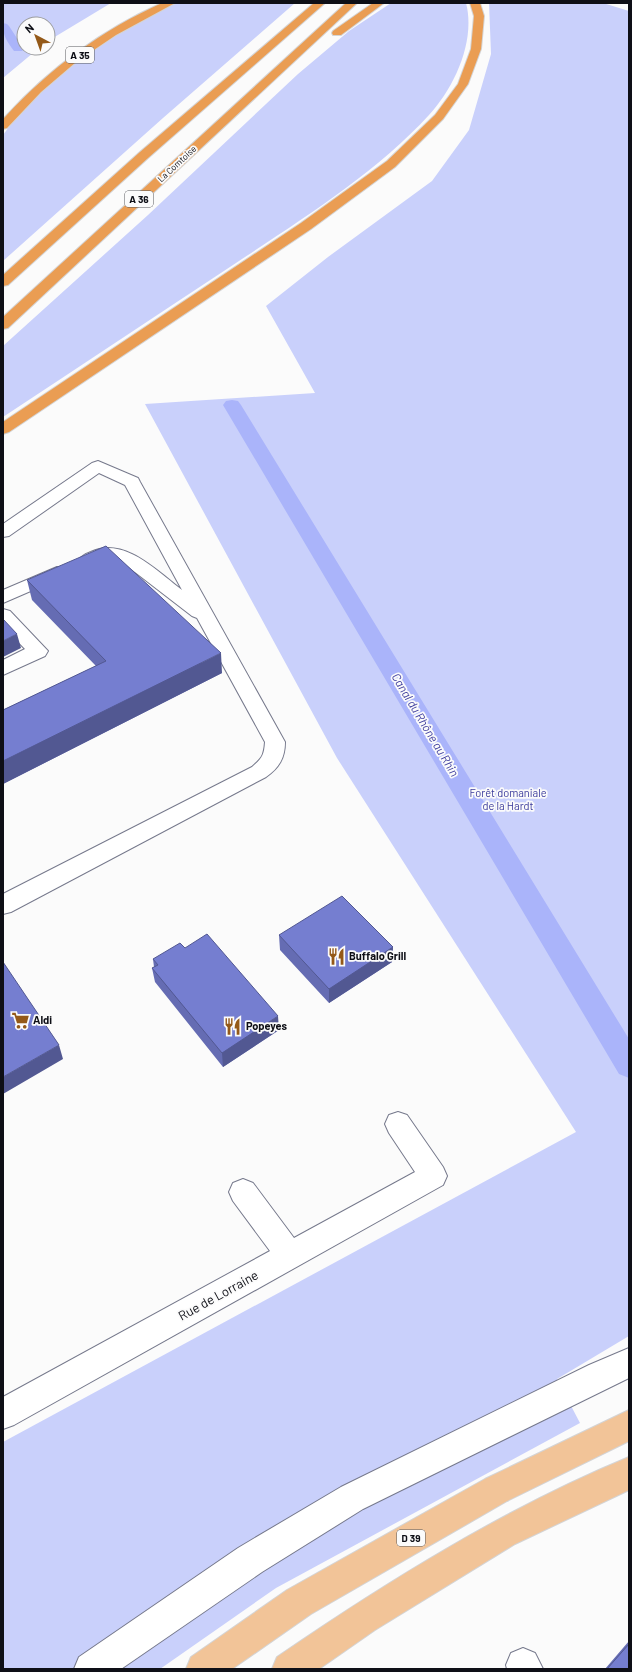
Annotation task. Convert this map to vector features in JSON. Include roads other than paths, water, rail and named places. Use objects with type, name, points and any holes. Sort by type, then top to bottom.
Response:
[{"type":"highway","name":"A 35","points":[[3,126],[28,99],[60,70],[89,48],[122,28],[170,3]]},
{"type":"highway","points":[[261,54],[305,3]]},
{"type":"highway","name":"A 36","points":[[3,282],[144,156],[320,3]]},
{"type":"highway","name":"La Comtoise","points":[[3,325],[352,3]]},
{"type":"highway","points":[[330,39],[346,25],[380,3]]},
{"type":"highway","points":[[3,429],[306,226],[392,164],[440,117],[463,84],[476,49],[479,16],[475,3]]},
{"type":"highway","points":[[276,74],[314,52]]},
{"type":"main road","name":"D 39","points":[[202,1669],[299,1602],[496,1490],[629,1425]]},
{"type":"main road","points":[[289,1669],[364,1618],[504,1533],[629,1473]]},
{"type":"street","points":[[3,532],[98,466],[132,482],[275,742],[275,754],[271,762],[259,772],[3,905]]},
{"type":"street","points":[[3,597],[105,552],[128,558],[207,618]]},
{"type":"street","points":[[3,615],[38,651],[3,668]]},
{"type":"street","name":"Rue de Lorraine","points":[[3,1414],[433,1176],[398,1124]]},
{"type":"street","points":[[243,1192],[290,1255]]},
{"type":"street","points":[[91,1669],[250,1560],[352,1498],[629,1363]]},
{"type":"waterway","name":"Canal du Rhône au Rhin","points":[[3,26],[16,46]]},
{"type":"waterway","name":"Canal du Rhône au Rhin","points":[[232,405],[629,1065]]},
{"type":"place","name":"Buffalo Grill","points":[[336,956]]},
{"type":"place","name":"Aldi","points":[[20,1020]]},
{"type":"place","name":"Popeyes","points":[[233,1026]]},
{"type":"park label","name":"Forêt domaniale de la Hardt","points":[[508,799]]}]
